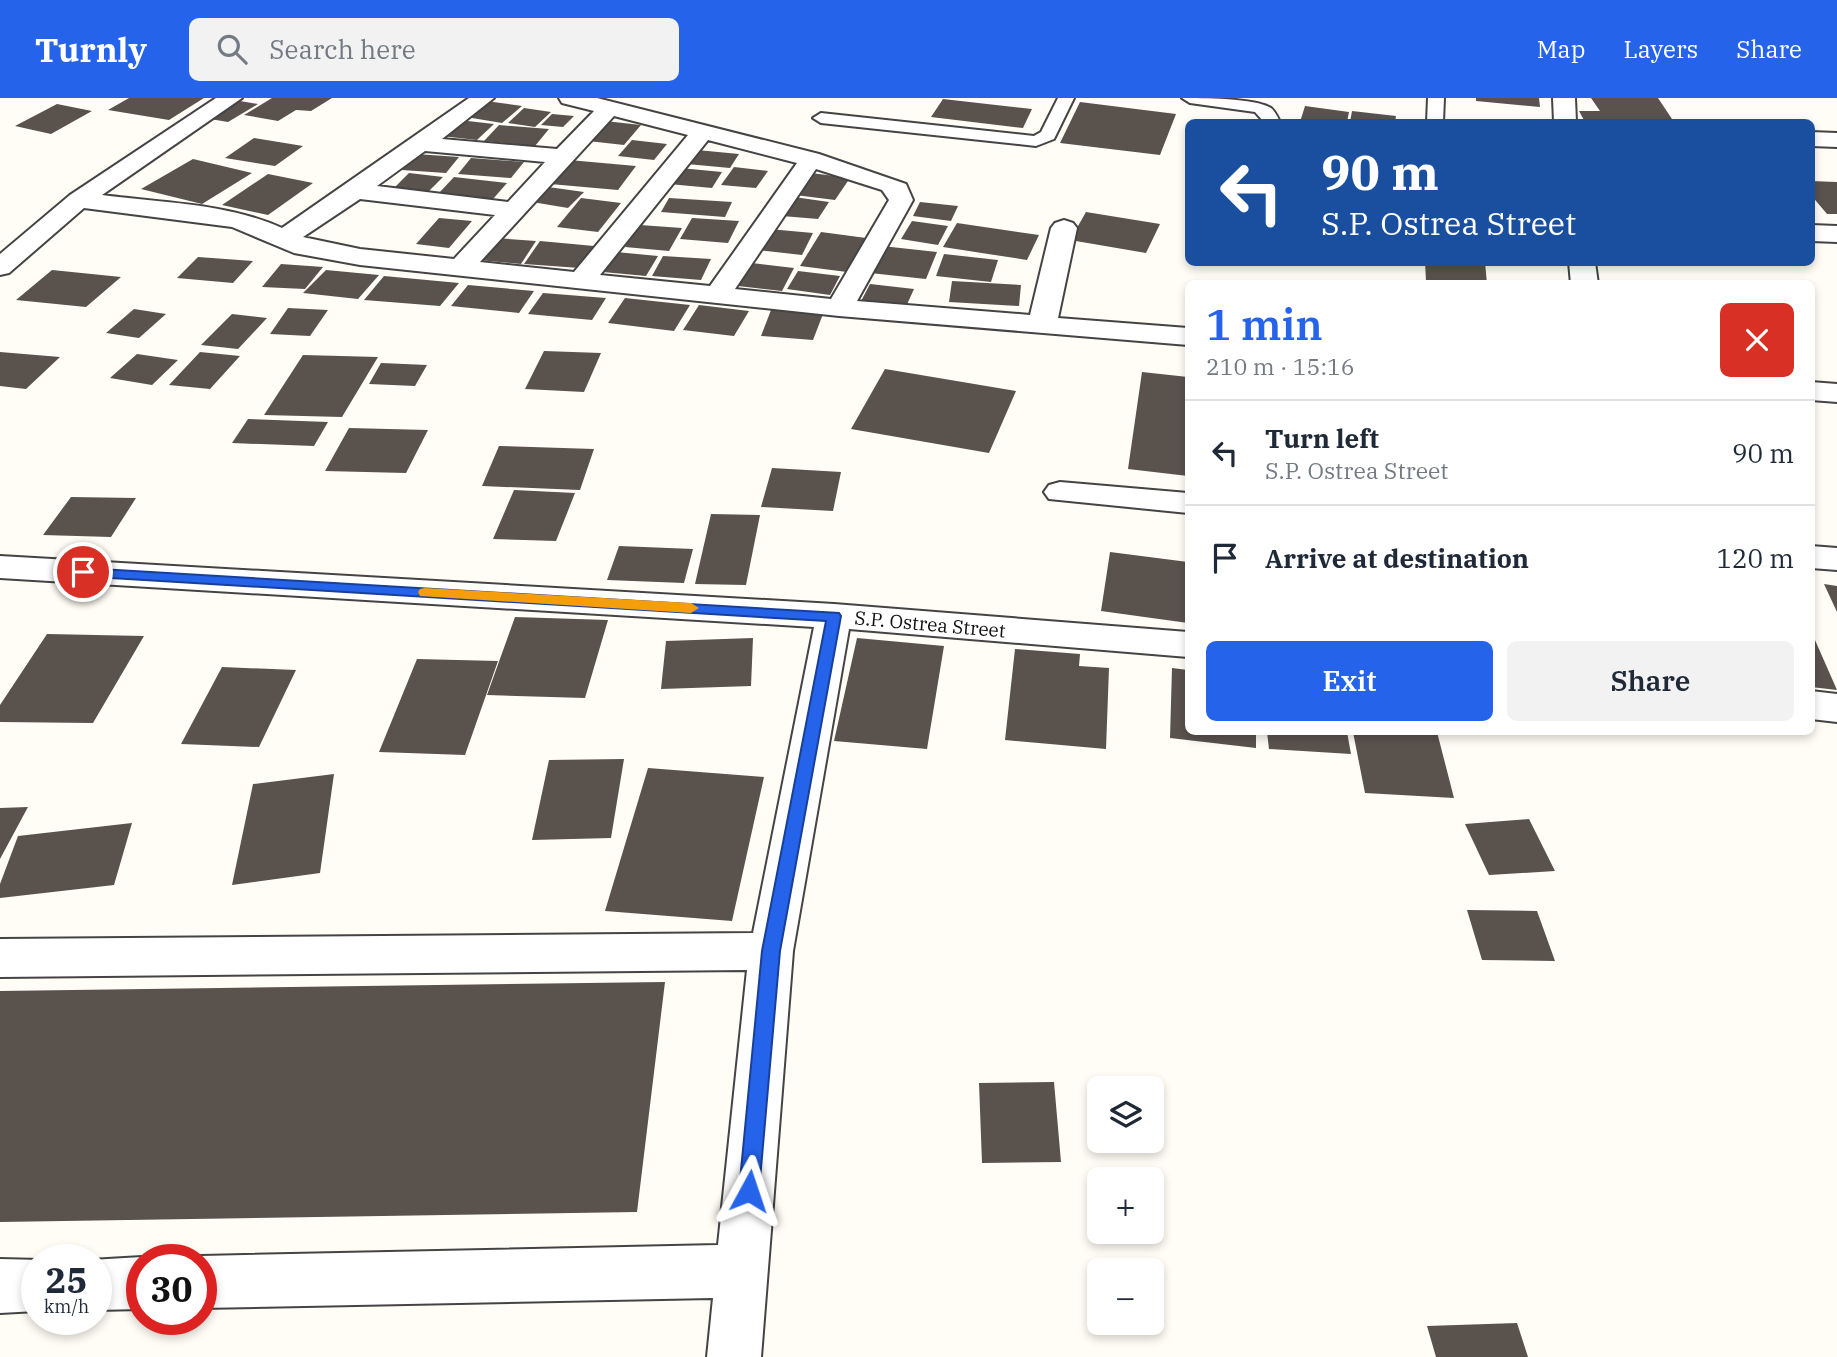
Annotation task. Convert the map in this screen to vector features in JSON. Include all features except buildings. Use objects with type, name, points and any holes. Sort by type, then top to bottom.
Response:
[{"type":"street","points":[[0,267],[79,200],[231,98]]},
{"type":"street","points":[[283,239],[355,191],[483,98]]},
{"type":"street","points":[[570,98],[811,159],[891,185],[900,194],[901,200],[839,308]]},
{"type":"street","points":[[1564,98],[1565,119]]},
{"type":"street","points":[[460,268],[609,107]]},
{"type":"street","points":[[581,281],[702,133]]},
{"type":"street","points":[[1815,139],[1837,140]]},
{"type":"street","points":[[420,144],[563,157]]},
{"type":"street","points":[[717,295],[811,159]]},
{"type":"street","points":[[355,191],[513,210]]},
{"type":"street","points":[[79,200],[232,219],[252,224],[283,239],[327,251],[460,268],[839,308],[1185,337]]},
{"type":"street","points":[[1042,325],[1064,228]]},
{"type":"street","points":[[1815,233],[1837,234]]},
{"type":"street","points":[[1815,391],[1837,393]]},
{"type":"street","points":[[1060,492],[1185,503]]},
{"type":"street","points":[[1815,557],[1837,559]]},
{"type":"street","name":"S.P. Ostrea Street","points":[[0,567],[834,616],[1185,645]]},
{"type":"street","points":[[734,1357],[771,951],[834,616]]},
{"type":"street","points":[[1815,705],[1837,708]]},
{"type":"street","points":[[0,958],[771,951]]},
{"type":"street","points":[[217,1282],[742,1271]]},
{"type":"street","points":[[0,1286],[21,1285]]},
{"type":"lane","points":[[821,118],[1036,141],[1048,135],[1066,98]]},
{"type":"lane","points":[[1190,98],[1239,101],[1263,110],[1270,119]]},
{"type":"lane","points":[[1435,119],[1436,98]]},
{"type":"slow traffic","points":[[425,592],[691,608]]},
{"type":"route","points":[[83,572],[834,616],[771,951],[749,1191]]}]
